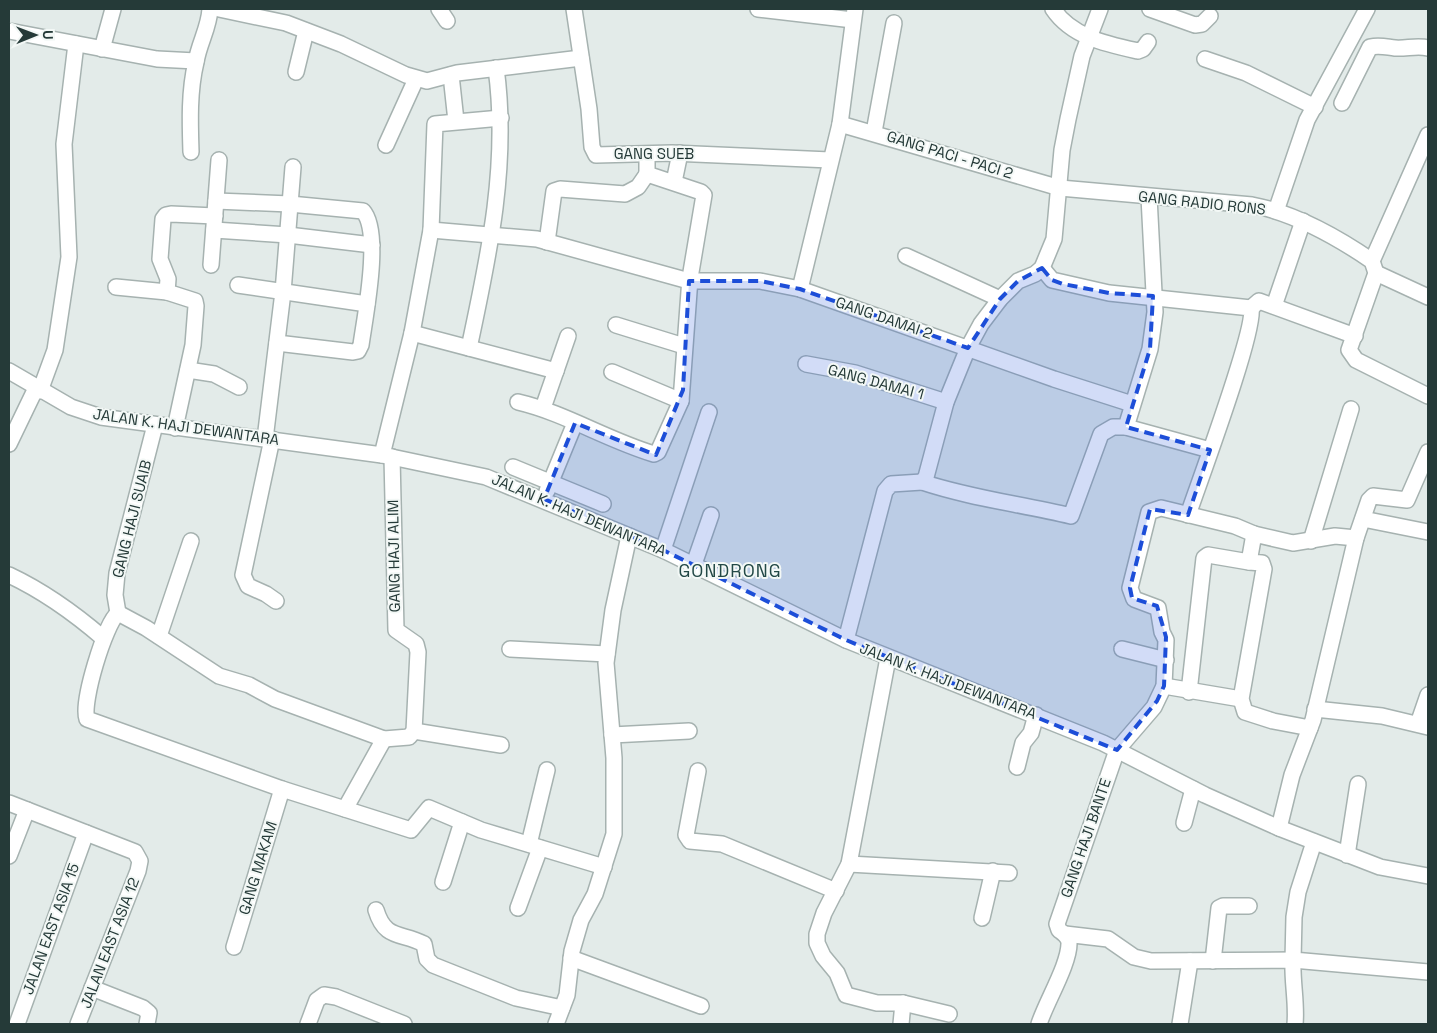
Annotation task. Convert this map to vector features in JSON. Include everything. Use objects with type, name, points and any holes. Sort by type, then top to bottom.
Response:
[{"type":"street","points":[[102,49],[113,9]]},
{"type":"street","points":[[191,152],[190,102],[196,60],[210,20],[210,9]]},
{"type":"street","points":[[219,9],[286,23],[341,44],[416,79],[427,81],[496,68],[581,58]]},
{"type":"street","points":[[574,9],[589,9]]},
{"type":"street","name":"GANG SUEB","points":[[574,9],[589,109],[592,147],[596,155],[680,153],[830,160]]},
{"type":"street","points":[[758,9],[854,14],[840,124],[800,289]]},
{"type":"street","points":[[1053,9],[1062,22],[1088,38],[1138,51],[1143,49],[1148,42]]},
{"type":"street","points":[[922,482],[931,464],[946,402],[968,348],[981,324],[1000,299],[1018,281],[1036,274],[1042,268],[1054,239],[1062,150],[1068,119],[1088,38],[1100,9]]},
{"type":"street","points":[[1150,9],[1195,25],[1202,24],[1210,16]]},
{"type":"street","points":[[1276,211],[1307,120],[1366,10]]},
{"type":"street","points":[[874,132],[894,23]]},
{"type":"street","points":[[296,72],[306,30]]},
{"type":"street","points":[[9,32],[157,59],[196,60]]},
{"type":"street","points":[[9,444],[38,390],[55,350],[69,257],[64,144],[76,44]]},
{"type":"street","points":[[1342,104],[1370,47],[1378,45],[1428,48]]},
{"type":"street","points":[[1205,59],[1246,73],[1315,107]]},
{"type":"street","points":[[469,348],[493,235],[501,118],[496,68]]},
{"type":"street","points":[[451,75],[456,121]]},
{"type":"street","points":[[386,145],[416,79]]},
{"type":"street","points":[[387,456],[431,230],[434,126],[435,124],[456,121],[501,118]]},
{"type":"street","name":"GANG PACI - PACI 2","points":[[840,124],[874,132],[1060,188]]},
{"type":"street","points":[[1428,135],[1374,267],[1355,336],[1349,350],[1356,360],[1428,396]]},
{"type":"street","points":[[674,182],[680,153]]},
{"type":"street","points":[[547,242],[554,191],[560,189],[626,194],[638,188],[647,174],[646,154]]},
{"type":"street","points":[[211,265],[219,160]]},
{"type":"street","points":[[276,602],[266,594],[248,586],[243,576],[268,439],[293,167]]},
{"type":"street","points":[[518,402],[543,408],[575,423],[654,454],[658,452],[681,401],[689,281],[704,195],[701,192],[674,182],[647,174]]},
{"type":"street","name":"GANG RADIO RONS","points":[[1060,188],[1252,205],[1276,211],[1303,222],[1374,267],[1428,298]]},
{"type":"street","points":[[1126,427],[1150,349],[1155,312],[1149,197]]},
{"type":"street","points":[[216,201],[290,204],[363,211],[368,216],[373,250],[361,345],[358,351],[277,343]]},
{"type":"street","points":[[167,292],[168,279],[160,259],[163,219],[166,215],[171,214],[288,235],[372,245]]},
{"type":"street","points":[[1274,306],[1303,222]]},
{"type":"street","name":"GANG DAMAI 2","points":[[431,230],[547,242],[689,281],[760,281],[800,289],[1054,379],[1132,404]]},
{"type":"street","points":[[906,256],[1000,299]]},
{"type":"street","points":[[1042,268],[1052,280],[1108,293],[1153,296],[1251,308]]},
{"type":"street","points":[[238,286],[367,304]]},
{"type":"street","points":[[116,287],[167,292],[195,301],[193,345],[175,428]]},
{"type":"street","points":[[1188,515],[1248,332],[1251,308],[1259,301],[1355,336]]},
{"type":"street","points":[[616,325],[684,346]]},
{"type":"street","points":[[412,333],[556,371]]},
{"type":"street","points":[[543,408],[568,336]]},
{"type":"street","name":"GANG DAMAI 1","points":[[806,364],[854,373],[946,402]]},
{"type":"street","points":[[188,370],[214,374],[239,387]]},
{"type":"street","name":"JALAN K. HAJI DEWANTARA","points":[[9,371],[38,390],[70,407],[101,417],[387,456],[486,477],[544,499],[694,564],[846,640],[1036,715],[1117,750],[1193,789],[1279,828],[1347,855],[1398,872],[1428,876]]},
{"type":"street","points":[[612,372],[681,401]]},
{"type":"street","points":[[1311,541],[1351,409]]},
{"type":"street","points":[[663,550],[709,412]]},
{"type":"street","points":[[544,499],[575,423]]},
{"type":"street","name":"GANG HAJI SUAIB","points":[[118,613],[115,596],[117,573],[155,425]]},
{"type":"street","points":[[846,640],[885,491],[891,484],[922,482],[957,493],[1018,503],[1071,516],[1101,434],[1113,427],[1126,427],[1210,450]]},
{"type":"street","points":[[1279,828],[1292,775],[1310,728],[1356,538],[1363,519],[1373,496],[1408,500],[1428,452]]},
{"type":"street","name":"GANG HAJI ALIM","points":[[387,456],[396,630],[416,644],[418,652],[414,731]]},
{"type":"street","points":[[513,467],[603,504]]},
{"type":"street","points":[[1117,750],[1154,708],[1164,686],[1166,640],[1162,632],[1158,608],[1134,599],[1130,588],[1149,512],[1161,508],[1235,526],[1254,534],[1293,542],[1311,541],[1335,536],[1356,538]]},
{"type":"street","points":[[694,564],[710,515]]},
{"type":"street","points":[[1363,519],[1428,532]]},
{"type":"street","points":[[1249,562],[1254,534]]},
{"type":"street","points":[[556,1024],[566,995],[571,958],[581,920],[595,894],[614,834],[612,735],[607,654],[613,610],[629,536]]},
{"type":"street","points":[[158,636],[191,541]]},
{"type":"street","points":[[1190,692],[1204,558],[1208,555],[1262,563],[1264,569],[1241,700],[1245,712],[1273,722],[1310,728]]},
{"type":"street","points":[[9,575],[28,584],[77,616],[103,638]]},
{"type":"street","points":[[501,745],[414,731],[409,737],[402,739],[384,739],[276,699],[250,685],[219,676],[158,636],[118,613],[110,621],[103,638],[89,687],[85,713],[87,719],[282,789],[412,830],[430,808],[462,822],[604,867]]},
{"type":"street","points":[[510,649],[607,654]]},
{"type":"street","points":[[1122,649],[1166,660]]},
{"type":"street","points":[[888,658],[849,864],[824,913],[817,934],[817,943],[823,956],[837,973],[846,995],[877,1003],[903,1003],[949,1014]]},
{"type":"street","points":[[1164,686],[1241,700]]},
{"type":"street","points":[[1315,709],[1382,716],[1423,725],[1428,695]]},
{"type":"street","points":[[1017,767],[1023,743],[1031,733],[1036,715]]},
{"type":"street","points":[[612,735],[689,731]]},
{"type":"street","points":[[345,809],[384,739]]},
{"type":"street","name":"GANG HAJI BANTE","points":[[1061,930],[1117,750]]},
{"type":"street","points":[[518,908],[535,846],[547,770]]},
{"type":"street","points":[[698,771],[686,835],[690,841],[722,844],[836,891]]},
{"type":"street","points":[[1347,855],[1358,784]]},
{"type":"street","name":"GANG MAKAM","points":[[234,947],[282,789]]},
{"type":"street","points":[[1184,823],[1193,789]]},
{"type":"street","points":[[9,803],[86,833]]},
{"type":"street","points":[[9,856],[27,810]]},
{"type":"street","points":[[443,882],[462,822]]},
{"type":"street","name":"JALAN EAST ASIA 12","points":[[78,1024],[140,861],[135,852],[86,833]]},
{"type":"street","name":"JALAN EAST ASIA 15","points":[[17,1024],[86,833]]},
{"type":"street","points":[[1295,1024],[1296,1008],[1292,988],[1294,917],[1298,892],[1314,842]]},
{"type":"street","points":[[849,864],[1009,873]]},
{"type":"street","points":[[982,918],[993,871]]},
{"type":"street","points":[[1213,961],[1219,908],[1223,906],[1249,906]]},
{"type":"street","points":[[376,910],[383,927],[389,932],[424,944],[427,959],[433,965],[516,998],[562,1008]]},
{"type":"street","points":[[1061,930],[1108,939],[1141,960],[1293,960],[1428,972]]},
{"type":"street","points":[[1039,1024],[1062,969],[1069,942],[1061,930]]},
{"type":"street","points":[[571,958],[701,1006]]},
{"type":"street","points":[[1180,1024],[1190,961]]},
{"type":"street","points":[[92,988],[143,1008],[148,1018]]},
{"type":"street","points":[[308,1024],[318,1000],[324,995],[336,997],[395,1022]]},
{"type":"street","points":[[901,1024],[903,1003]]},
{"type":"highlighted area","points":[[1042,268],[1052,280],[1063,284],[1109,293],[1153,296],[1150,349],[1126,427],[1210,450],[1188,515],[1150,509],[1130,588],[1132,598],[1157,606],[1166,637],[1164,686],[1157,701],[1117,750],[846,640],[663,550],[544,499],[575,423],[656,455],[683,390],[689,281],[760,281],[800,289],[968,348],[1000,299],[1018,281]]},
{"type":"district","name":"GONDRONG","points":[[730,571]]}]
